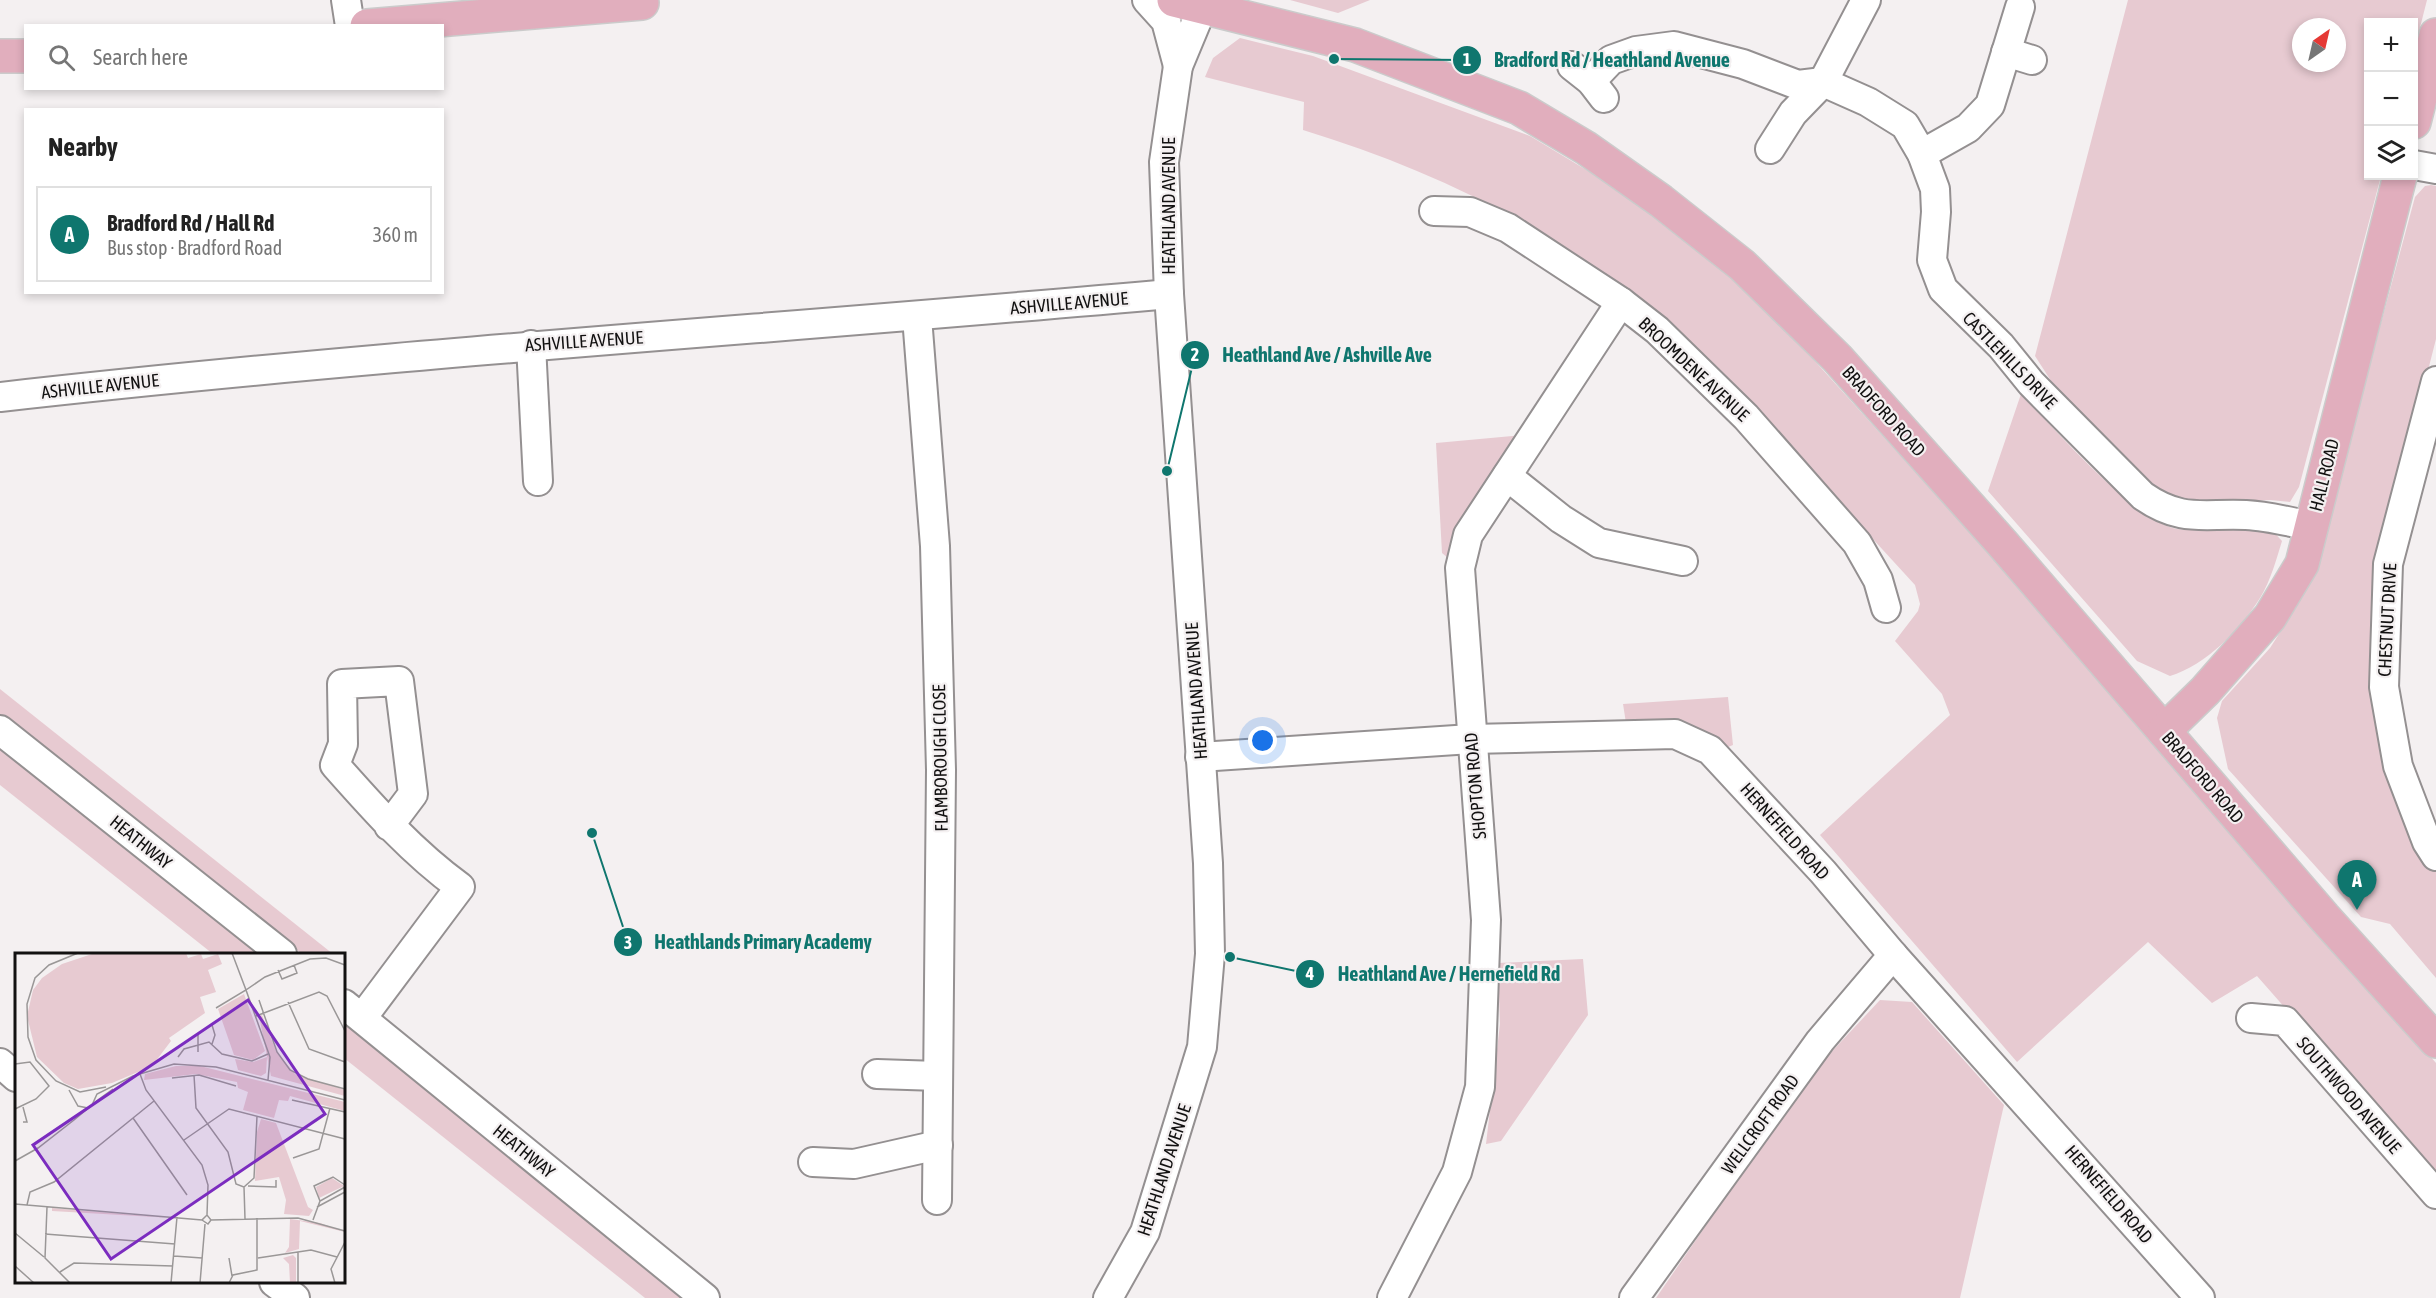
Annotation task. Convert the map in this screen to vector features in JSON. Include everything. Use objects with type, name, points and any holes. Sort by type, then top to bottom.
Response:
[{"type":"main road","points":[[448,20],[476,0]]},
{"type":"main road","points":[[394,24],[639,1]]},
{"type":"main road","name":"BRADFORD ROAD","points":[[1189,3],[1354,45],[1519,108],[1586,148],[1661,201],[1742,265],[1837,358],[2002,543],[2324,917],[2436,1041]]},
{"type":"main road","points":[[2418,106],[2436,35]]},
{"type":"main road","points":[[0,56],[24,56]]},
{"type":"main road","name":"HALL ROAD","points":[[2164,731],[2205,691],[2270,617],[2302,564],[2399,180]]},
{"type":"street","points":[[346,0],[350,24]]},
{"type":"street","name":"HEATHLAND AVENUE","points":[[1147,0],[1166,21],[1178,66]]},
{"type":"street","points":[[1770,149],[1793,113],[1822,82],[1866,0]]},
{"type":"street","name":"HEATHLAND AVENUE","points":[[1108,1298],[1145,1232],[1202,1047],[1210,954],[1208,863],[1169,294],[1164,162],[1189,3]]},
{"type":"street","points":[[1922,154],[1968,128],[1990,105],[2019,56],[2020,7]]},
{"type":"street","name":"CASTLEHILLS DRIVE","points":[[1589,82],[1611,60],[1636,51],[1674,46],[1743,64],[1798,85],[1822,82],[1868,102],[1905,124],[1922,154],[1935,189],[1936,212],[1932,260],[1943,289],[2001,346],[2031,383],[2143,496],[2161,508],[2193,516],[2262,517],[2311,526]]},
{"type":"street","points":[[2418,166],[2436,169]]},
{"type":"street","name":"BROOMDENE AVENUE","points":[[1434,211],[1470,212],[1508,228],[1621,302],[1657,330],[1746,417],[1857,543],[1878,580],[1886,608]]},
{"type":"street","name":"ASHVILLE AVENUE","points":[[0,397],[531,345],[917,317],[1169,294]]},
{"type":"street","name":"SHOPTON ROAD","points":[[1392,1298],[1457,1172],[1480,1087],[1486,920],[1460,568],[1468,535],[1621,302]]},
{"type":"street","name":"FLAMBOROUGH CLOSE","points":[[917,317],[935,546],[941,770],[937,1200]]},
{"type":"street","points":[[531,345],[538,481]]},
{"type":"street","name":"CHESTNUT DRIVE","points":[[2436,381],[2388,564],[2384,687],[2398,766],[2427,842],[2436,856]]},
{"type":"street","points":[[1507,476],[1561,519],[1599,543],[1683,561]]},
{"type":"street","points":[[353,1011],[460,887],[413,850],[389,826],[335,765],[343,744],[342,684],[399,681],[413,794],[389,826]]},
{"type":"street","name":"HEATHWAY","points":[[0,730],[281,953]]},
{"type":"street","name":"HERNEFIELD ROAD","points":[[1200,757],[1471,739],[1675,734],[1710,750],[1823,872],[1893,956],[2200,1298]]},
{"type":"street","name":"WELLCROFT ROAD","points":[[1634,1298],[1820,1041],[1893,956]]},
{"type":"street","name":"HEATHWAY","points":[[353,1011],[705,1298]]},
{"type":"street","name":"SOUTHWOOD AVENUE","points":[[2252,1018],[2285,1021],[2436,1194]]},
{"type":"street","points":[[0,1063],[15,1076]]},
{"type":"street","points":[[877,1074],[938,1076]]},
{"type":"street","points":[[813,1162],[854,1164],[938,1145]]},
{"type":"street","points":[[276,1283],[295,1298]]},
{"type":"shaded area","points":[[1290,0],[1370,0],[1338,13]]},
{"type":"shaded area","points":[[2128,0],[2427,0],[2418,35],[2418,18],[2364,18],[2364,180],[2380,180],[2299,487],[2290,502],[2270,500],[2224,503],[2189,500],[2162,494],[2064,401],[2035,356]]},
{"type":"shaded area","points":[[1240,38],[1313,56],[1530,136],[1628,195],[1716,264],[1784,327],[2109,686],[2436,1063],[2436,1179],[2257,976],[2212,1003],[2148,942],[2017,1062],[1820,835],[1950,715],[1942,694],[1895,641],[1918,611],[1920,604],[1915,585],[1728,385],[1664,322],[1603,273],[1522,222],[1480,200],[1393,161],[1303,130],[1304,102],[1205,77],[1213,58]]},
{"type":"shaded area","points":[[2425,186],[2436,186],[2436,339],[2382,551],[2409,822],[2436,872],[2436,978],[2390,924],[2361,917],[2228,769],[2217,718],[2222,701],[2270,648],[2297,606],[2326,527],[2415,197]]},
{"type":"shaded area","points":[[2021,394],[2095,471],[2139,510],[2160,523],[2177,529],[2189,530],[2246,526],[2269,527],[2282,541],[2267,584],[2252,610],[2221,645],[2196,664],[2170,676],[2137,661],[1988,491]]},
{"type":"shaded area","points":[[1535,434],[1460,568],[1442,553],[1436,443]]},
{"type":"shaded area","points":[[0,689],[332,953],[301,953],[0,714]]},
{"type":"shaded area","points":[[1728,697],[1733,745],[1723,749],[1626,723],[1623,704]]},
{"type":"shaded area","points":[[0,749],[257,953],[212,953],[0,785]]},
{"type":"shaded area","points":[[1583,959],[1588,1015],[1501,1141],[1486,1144],[1500,1024],[1498,963]]},
{"type":"shaded area","points":[[1880,1000],[1912,1002],[2004,1105],[1960,1298],[1656,1298],[1808,1077]]},
{"type":"shaded area","points":[[345,1024],[688,1298],[645,1298],[345,1059]]},
{"type":"place","name":"Bradford Rd / Heathland Avenue","points":[[1334,59]]},
{"type":"place","name":"Heathland Ave / Ashville Ave","points":[[1167,471]]},
{"type":"place","name":"Heathlands Primary Academy","points":[[592,833]]},
{"type":"place","name":"Bradford Rd / Hall Rd","points":[[2357,910]]},
{"type":"place","name":"Heathland Ave / Hernefield Rd","points":[[1230,957]]}]
